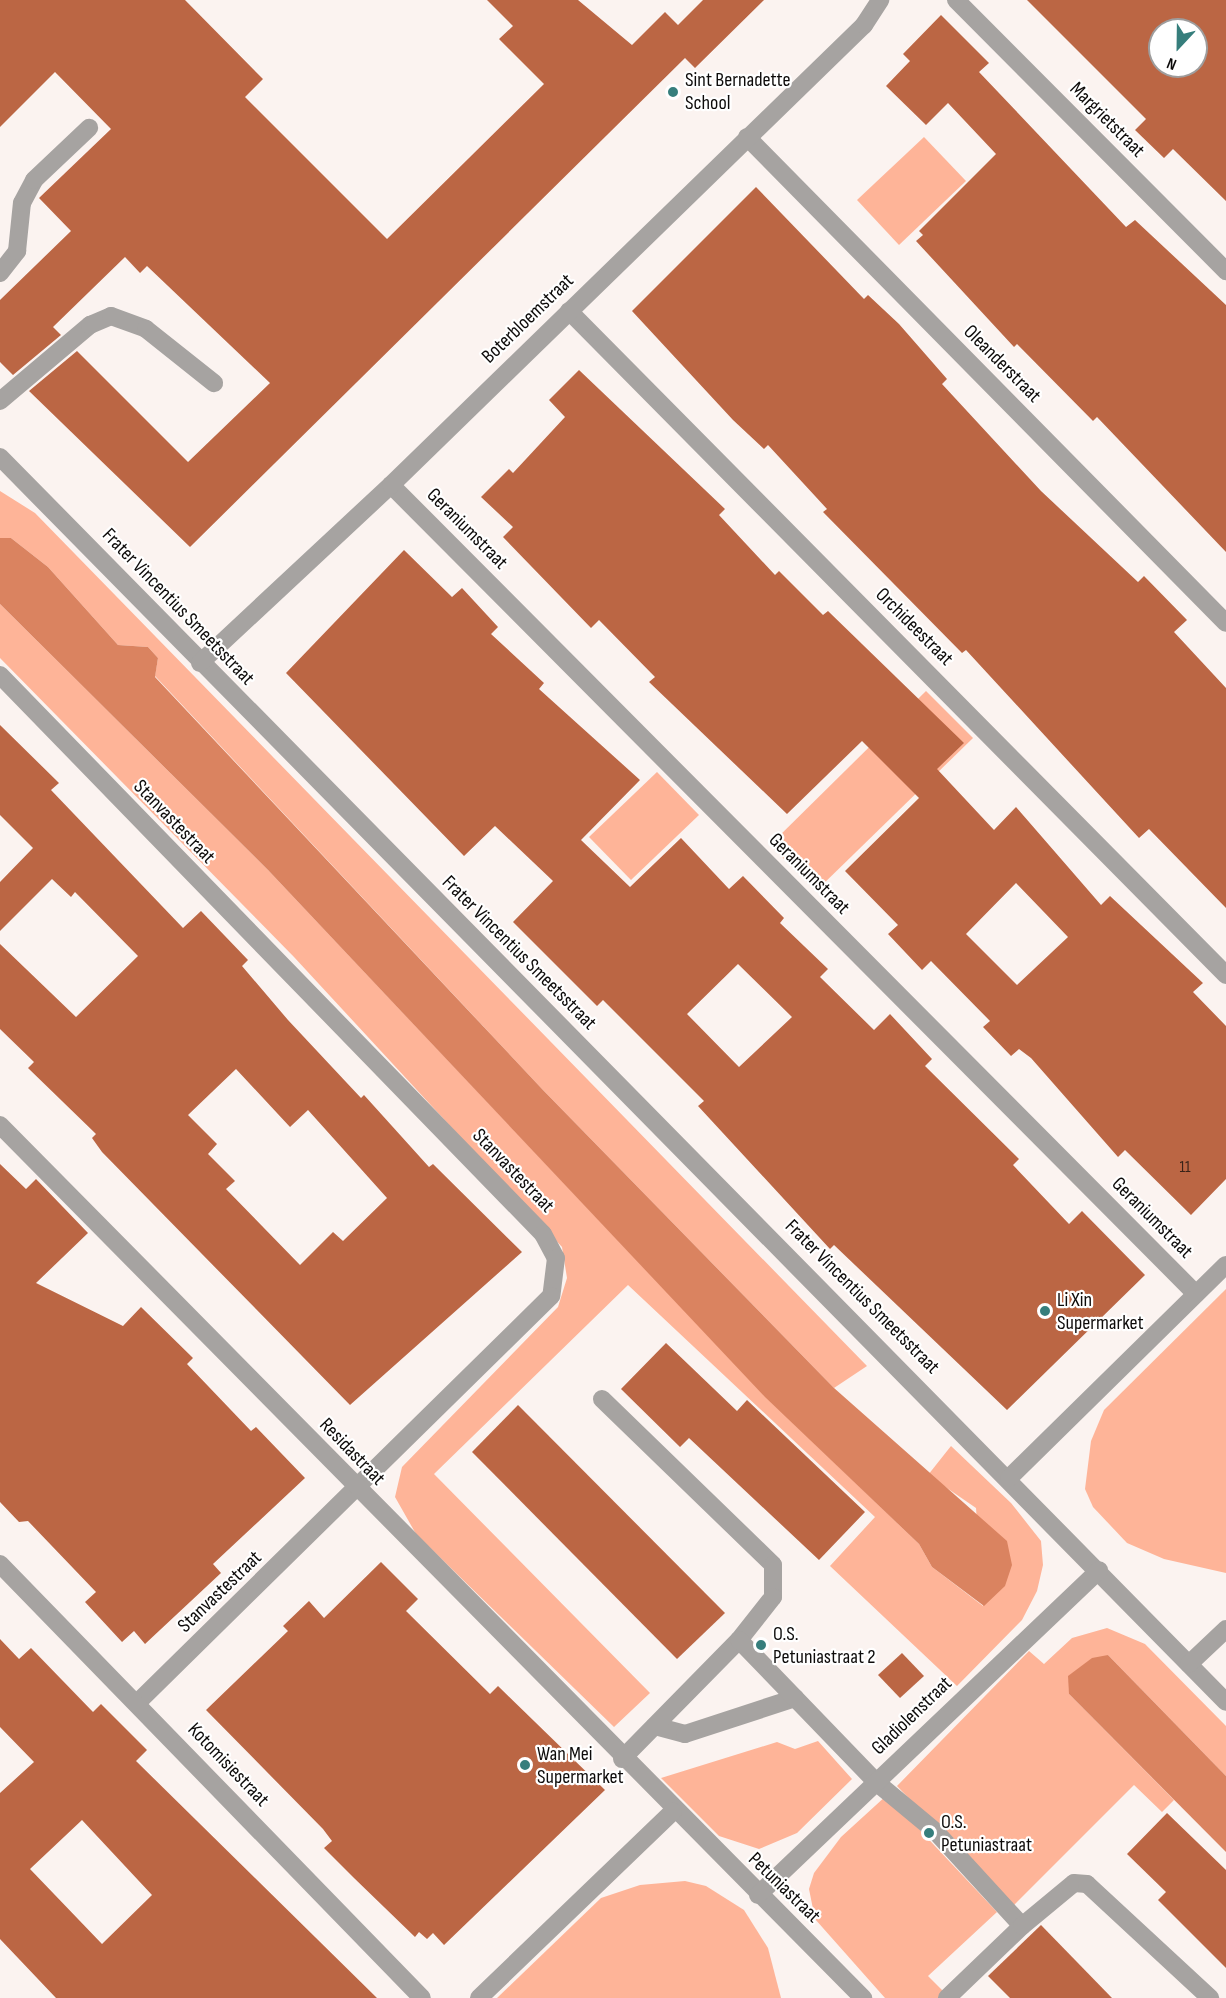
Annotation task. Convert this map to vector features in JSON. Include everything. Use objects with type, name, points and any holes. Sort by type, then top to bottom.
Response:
[{"type":"street","name":"Boterbloemstraat","points":[[200,663],[391,485],[864,25],[880,0]]},
{"type":"street","name":"Margrietstraat","points":[[956,0],[1226,271]]},
{"type":"street","points":[[0,273],[17,250],[22,203],[34,180],[89,128]]},
{"type":"street","name":"Oleanderstraat","points":[[747,137],[1226,622]]},
{"type":"street","name":"Orchideestraat","points":[[569,311],[1226,975]]},
{"type":"street","points":[[0,401],[90,325],[111,316],[146,329],[214,383]]},
{"type":"street","name":"Frater Vincentius Smeetsstraat","points":[[0,457],[200,663],[1009,1478],[1226,1702]]},
{"type":"street","name":"Geraniumstraat","points":[[391,485],[1196,1294]]},
{"type":"street","name":"Stanvastestraat","points":[[0,675],[543,1234],[556,1258],[551,1296],[357,1490],[137,1703]]},
{"type":"street","name":"Residastraat","points":[[0,1125],[673,1811]]},
{"type":"street","points":[[1009,1478],[1226,1265]]},
{"type":"street","points":[[602,1399],[773,1565],[773,1597],[739,1640],[622,1759]]},
{"type":"street","name":"Kotomisiestraat","points":[[0,1564],[422,1998]]},
{"type":"street","name":"Gladiolenstraat","points":[[758,1895],[1099,1570]]},
{"type":"street","points":[[1189,1664],[1226,1629]]},
{"type":"street","points":[[739,1640],[876,1782],[936,1832],[1022,1926]]},
{"type":"street","points":[[655,1726],[694,1732],[795,1698]]},
{"type":"street","points":[[479,1998],[673,1811]]},
{"type":"street","name":"Petuniastraat","points":[[673,1811],[855,1995]]},
{"type":"street","points":[[947,1998],[1022,1926],[1074,1883],[1087,1884],[1210,1998]]},
{"type":"shaded area","points":[[924,137],[966,181],[899,245],[857,200]]},
{"type":"shaded area","points":[[0,491],[35,513],[867,1366],[834,1388],[543,1090],[155,676],[158,658],[148,647],[118,645],[48,567],[11,538],[0,538]]},
{"type":"shaded area","points":[[0,538],[11,538],[48,567],[118,645],[148,647],[158,658],[155,677],[543,1090],[834,1388],[1007,1541],[1012,1565],[1005,1586],[984,1606],[932,1567],[919,1544],[765,1397],[268,870],[0,604]]},
{"type":"shaded area","points":[[0,604],[268,870],[765,1396],[919,1544],[932,1567],[983,1606],[976,1508],[928,1475],[951,1446],[1011,1503],[1041,1541],[1043,1565],[1037,1591],[1022,1620],[957,1686],[830,1566],[875,1517],[628,1285],[434,1474],[650,1693],[614,1727],[416,1534],[395,1497],[402,1467],[558,1307],[567,1278],[562,1247],[294,957],[0,658]]},
{"type":"shaded area","points":[[926,691],[973,738],[816,891],[770,845]]},
{"type":"shaded area","points":[[657,772],[699,815],[631,880],[589,837]]},
{"type":"shaded area","points":[[1226,1289],[1226,1573],[1164,1559],[1127,1543],[1093,1507],[1085,1489],[1091,1441],[1104,1410]]},
{"type":"shaded area","points":[[1107,1628],[1145,1644],[1226,1726],[1226,1776],[1108,1655],[1069,1694],[1174,1800],[1162,1812],[1134,1785],[1013,1906],[897,1786],[1029,1651],[1044,1664],[1072,1638]]},
{"type":"shaded area","points":[[1108,1655],[1226,1776],[1226,1852],[1069,1694],[1068,1676],[1092,1658]]},
{"type":"shaded area","points":[[818,1741],[852,1779],[797,1833],[759,1849],[719,1836],[661,1778],[777,1742],[795,1749]]},
{"type":"shaded area","points":[[887,1795],[997,1912],[928,1976],[950,1998],[885,1998],[815,1919],[809,1889],[814,1873],[841,1837]]},
{"type":"shaded area","points":[[685,1881],[706,1886],[744,1910],[768,1948],[781,1998],[497,1998],[601,1898],[640,1885]]},
{"type":"building","points":[[0,0],[185,0],[263,79],[245,97],[387,239],[544,84],[499,39],[513,26],[487,0],[578,0],[632,45],[665,12],[678,25],[703,0],[764,0],[695,68],[685,58],[190,547],[29,391],[77,351],[188,462],[270,383],[147,266],[140,273],[125,257],[53,327],[61,335],[13,375],[0,362],[0,300],[71,231],[39,198],[111,129],[55,72],[0,127]]},
{"type":"building","points":[[1027,0],[1226,0],[1226,201],[1173,149],[1164,158],[1135,130],[1146,119]]},
{"type":"building","points":[[941,15],[989,63],[979,72],[1126,227],[1135,220],[1226,305],[1226,552],[1097,417],[1093,421],[1017,344],[1014,347],[916,241],[923,235],[919,231],[996,154],[948,103],[926,125],[886,86],[910,61],[903,54]]},
{"type":"building","points":[[756,187],[864,299],[868,295],[899,324],[947,379],[942,384],[1041,491],[1138,582],[1144,576],[1187,620],[1174,632],[1226,688],[1226,908],[1149,829],[1139,838],[966,650],[962,653],[823,512],[827,509],[768,445],[764,449],[733,420],[632,311]]},
{"type":"building","points":[[579,370],[725,509],[719,515],[775,575],[779,571],[823,615],[828,611],[964,743],[937,769],[994,830],[1016,807],[1101,905],[1110,896],[1203,983],[1193,992],[1226,1026],[1226,1179],[1191,1215],[1125,1150],[1118,1157],[1031,1058],[1019,1049],[1011,1056],[983,1027],[990,1021],[931,961],[922,970],[888,934],[898,925],[845,871],[919,798],[862,741],[787,814],[649,682],[655,677],[599,620],[591,628],[503,537],[513,527],[481,497],[509,469],[513,473],[565,417],[549,400]],"holes":[[[1016,883],[1068,937],[1017,985],[966,934]]]},
{"type":"building","points":[[404,550],[452,597],[462,588],[498,627],[491,634],[544,683],[539,689],[640,780],[581,840],[630,887],[681,838],[729,889],[743,876],[784,918],[780,923],[828,969],[820,977],[874,1030],[890,1014],[932,1059],[925,1066],[1019,1159],[1013,1165],[1069,1224],[1082,1211],[1145,1275],[1007,1410],[834,1245],[830,1249],[698,1106],[704,1101],[603,1000],[597,1006],[513,922],[553,881],[495,826],[464,856],[286,673]],"holes":[[[738,964],[792,1017],[739,1067],[687,1014]]]},
{"type":"building","points":[[0,725],[59,783],[51,790],[183,928],[201,911],[248,960],[242,966],[288,1020],[361,1098],[364,1095],[429,1167],[433,1164],[522,1252],[350,1405],[102,1152],[92,1138],[96,1134],[28,1068],[34,1062],[0,1029],[0,944],[76,1017],[138,956],[75,892],[71,897],[52,879],[0,931],[0,882],[33,848],[0,815]],"holes":[[[236,1069],[290,1127],[308,1110],[387,1198],[343,1241],[333,1232],[300,1265],[226,1189],[235,1181],[208,1154],[217,1144],[188,1115]]]},
{"type":"building","points":[[0,1164],[26,1189],[36,1179],[88,1233],[36,1283],[123,1326],[141,1307],[193,1358],[187,1364],[251,1431],[256,1427],[305,1478],[213,1564],[221,1573],[145,1644],[134,1631],[122,1642],[85,1602],[96,1592],[28,1521],[19,1522],[0,1502]]},
{"type":"building","points":[[666,1343],[737,1411],[747,1400],[865,1512],[819,1560],[689,1438],[680,1447],[621,1389]]},
{"type":"building","points":[[518,1405],[725,1613],[677,1659],[472,1452]]},
{"type":"building","points":[[381,1562],[418,1599],[406,1611],[490,1694],[498,1686],[605,1790],[444,1945],[433,1933],[427,1939],[419,1932],[415,1937],[354,1878],[324,1848],[332,1841],[323,1829],[206,1710],[288,1631],[283,1626],[309,1601],[324,1618]]},
{"type":"building","points":[[0,1639],[19,1659],[31,1648],[93,1712],[101,1704],[147,1750],[136,1761],[377,1998],[56,1998],[0,1939],[0,1793],[34,1762],[0,1727]],"holes":[[[82,1820],[152,1895],[102,1944],[30,1869]]]},
{"type":"building","points":[[902,1653],[924,1676],[900,1698],[878,1675]]},
{"type":"building","points":[[1167,1813],[1226,1870],[1226,1968],[1158,1900],[1166,1892],[1127,1854]]},
{"type":"building","points":[[1041,1925],[1112,1998],[1010,1998],[988,1976]]},
{"type":"place","name":"Sint Bernadette School","points":[[673,92]]},
{"type":"place","name":"Li Xin Supermarket","points":[[1045,1311]]},
{"type":"place","name":"O.S. Petuniastraat 2","points":[[761,1645]]},
{"type":"place","name":"Wan Mei Supermarket","points":[[525,1765]]},
{"type":"place","name":"O.S. Petuniastraat","points":[[929,1833]]}]
